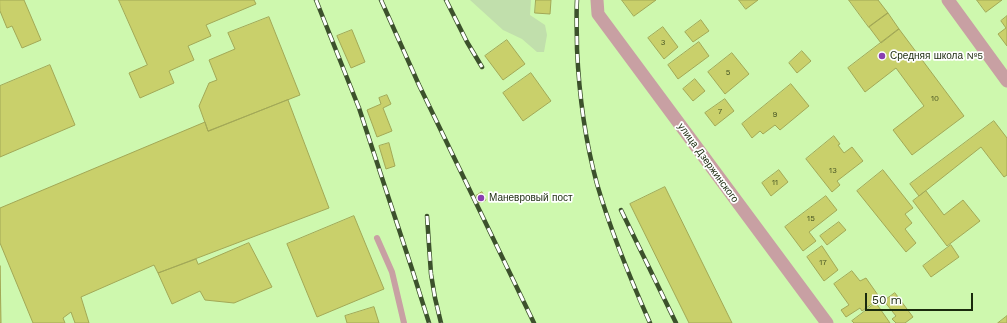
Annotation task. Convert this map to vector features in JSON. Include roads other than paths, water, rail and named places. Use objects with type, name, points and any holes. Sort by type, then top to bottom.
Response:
[{"type":"street","name":"улица Дзержинского","points":[[598,0],[598,14],[826,323]]},
{"type":"street","points":[[948,0],[1007,82]]},
{"type":"lane","points":[[377,238],[392,272],[404,323]]},
{"type":"railway","points":[[316,0],[359,108],[429,323]]},
{"type":"railway","points":[[381,0],[419,85],[534,323]]},
{"type":"railway","points":[[446,0],[467,42],[482,67]]},
{"type":"railway","points":[[577,0],[579,83],[583,117],[593,167],[602,202],[628,272],[650,323]]},
{"type":"railway","points":[[621,210],[676,323]]},
{"type":"railway","points":[[427,216],[431,274],[441,323]]},
{"type":"place","name":"Средняя школа №5","points":[[882,56]]},
{"type":"place","name":"Маневровый пост","points":[[481,198]]}]
